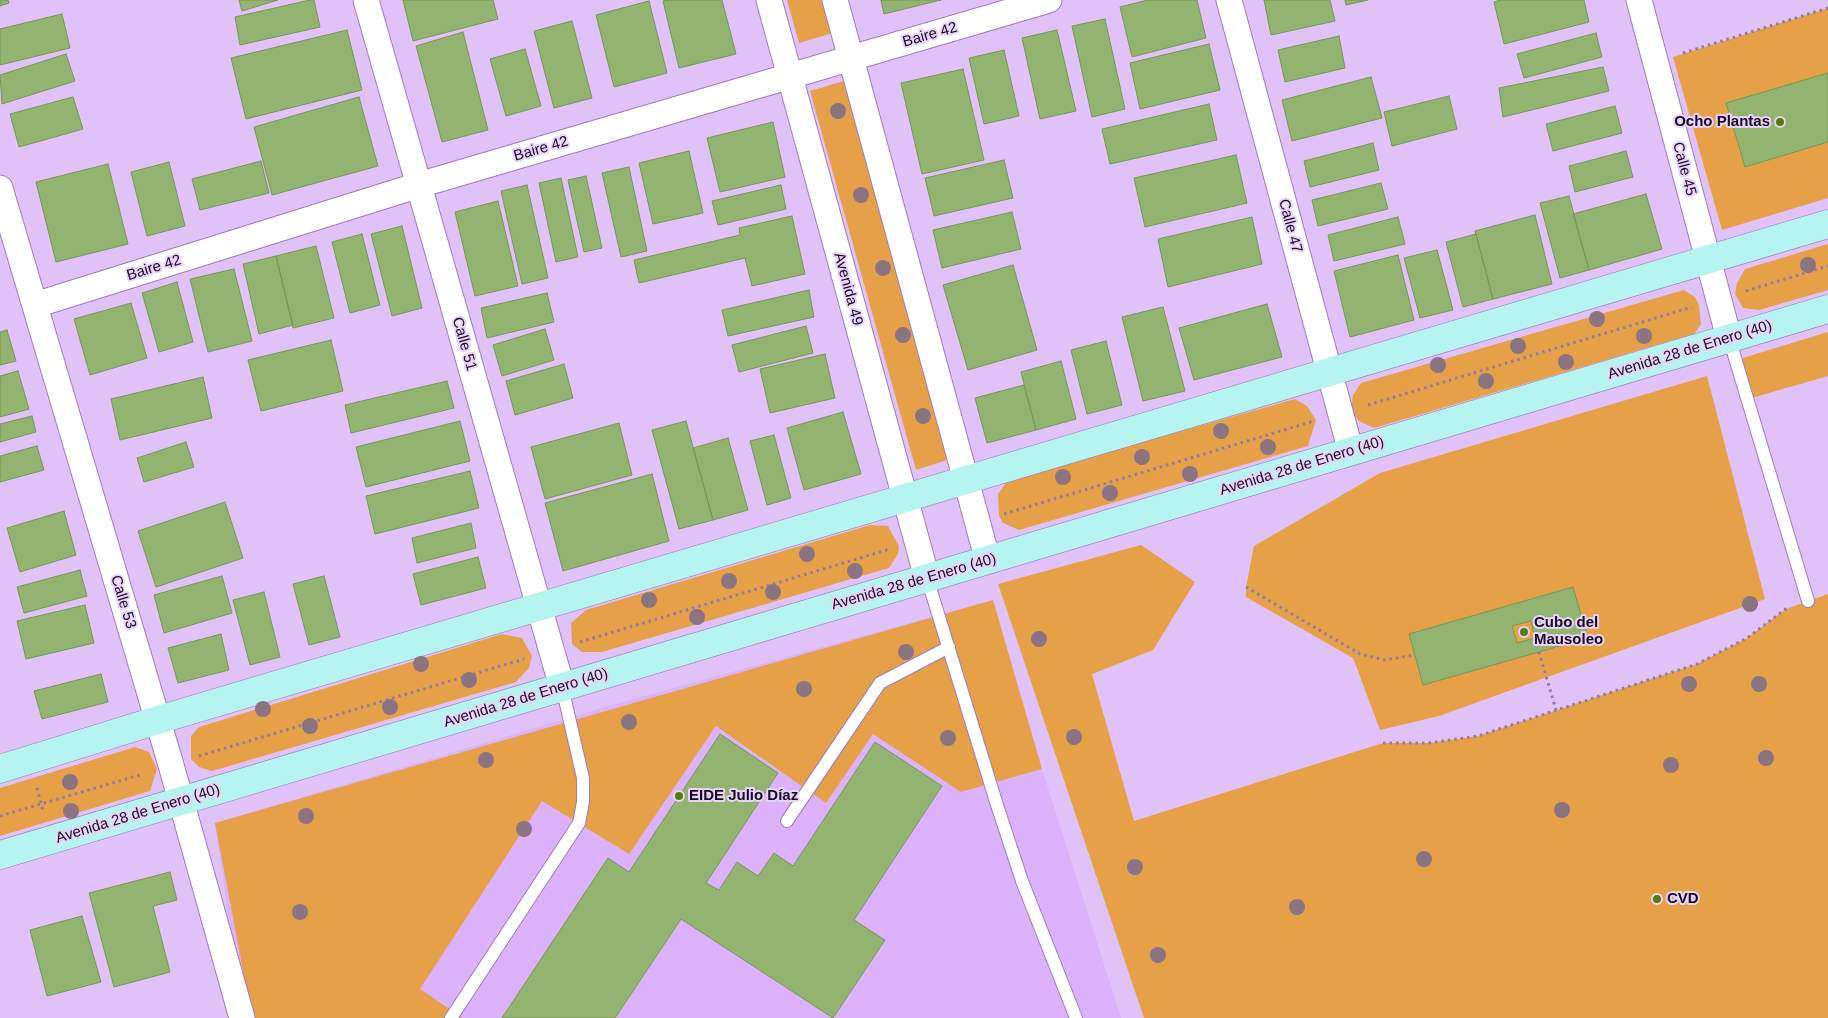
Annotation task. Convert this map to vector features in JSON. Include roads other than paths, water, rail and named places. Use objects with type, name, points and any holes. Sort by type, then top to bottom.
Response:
[{"type":"main road","points":[[0,769],[158,720],[1828,224]]},
{"type":"main road","name":"Avenida 28 de Enero (40)","points":[[0,855],[1828,309]]},
{"type":"street","name":"Calle 51","points":[[366,0],[562,687]]},
{"type":"street","name":"Avenida 49","points":[[768,0],[927,578]]},
{"type":"street","points":[[835,0],[988,561]]},
{"type":"street","name":"Baire 42","points":[[35,305],[419,185],[1049,0]]},
{"type":"street","name":"Calle 47","points":[[1229,0],[1351,452]]},
{"type":"street","name":"Calle 45","points":[[1639,0],[1729,338]]},
{"type":"street","name":"Calle 53","points":[[0,188],[182,800],[242,1018]]},
{"type":"lane","points":[[1729,338],[1808,600]]},
{"type":"lane","points":[[927,578],[1022,881],[1076,1018]]},
{"type":"lane","points":[[787,821],[880,683],[949,648]]},
{"type":"lane","points":[[450,1018],[579,823],[583,778],[562,687]]},
{"type":"place","name":"Ocho Plantas","points":[[1780,122]]},
{"type":"place","name":"Cubo del Mausoleo","points":[[1524,632]]},
{"type":"place","name":"EIDE Julio Díaz","points":[[679,796]]},
{"type":"place","name":"CVD","points":[[1657,899]]}]
